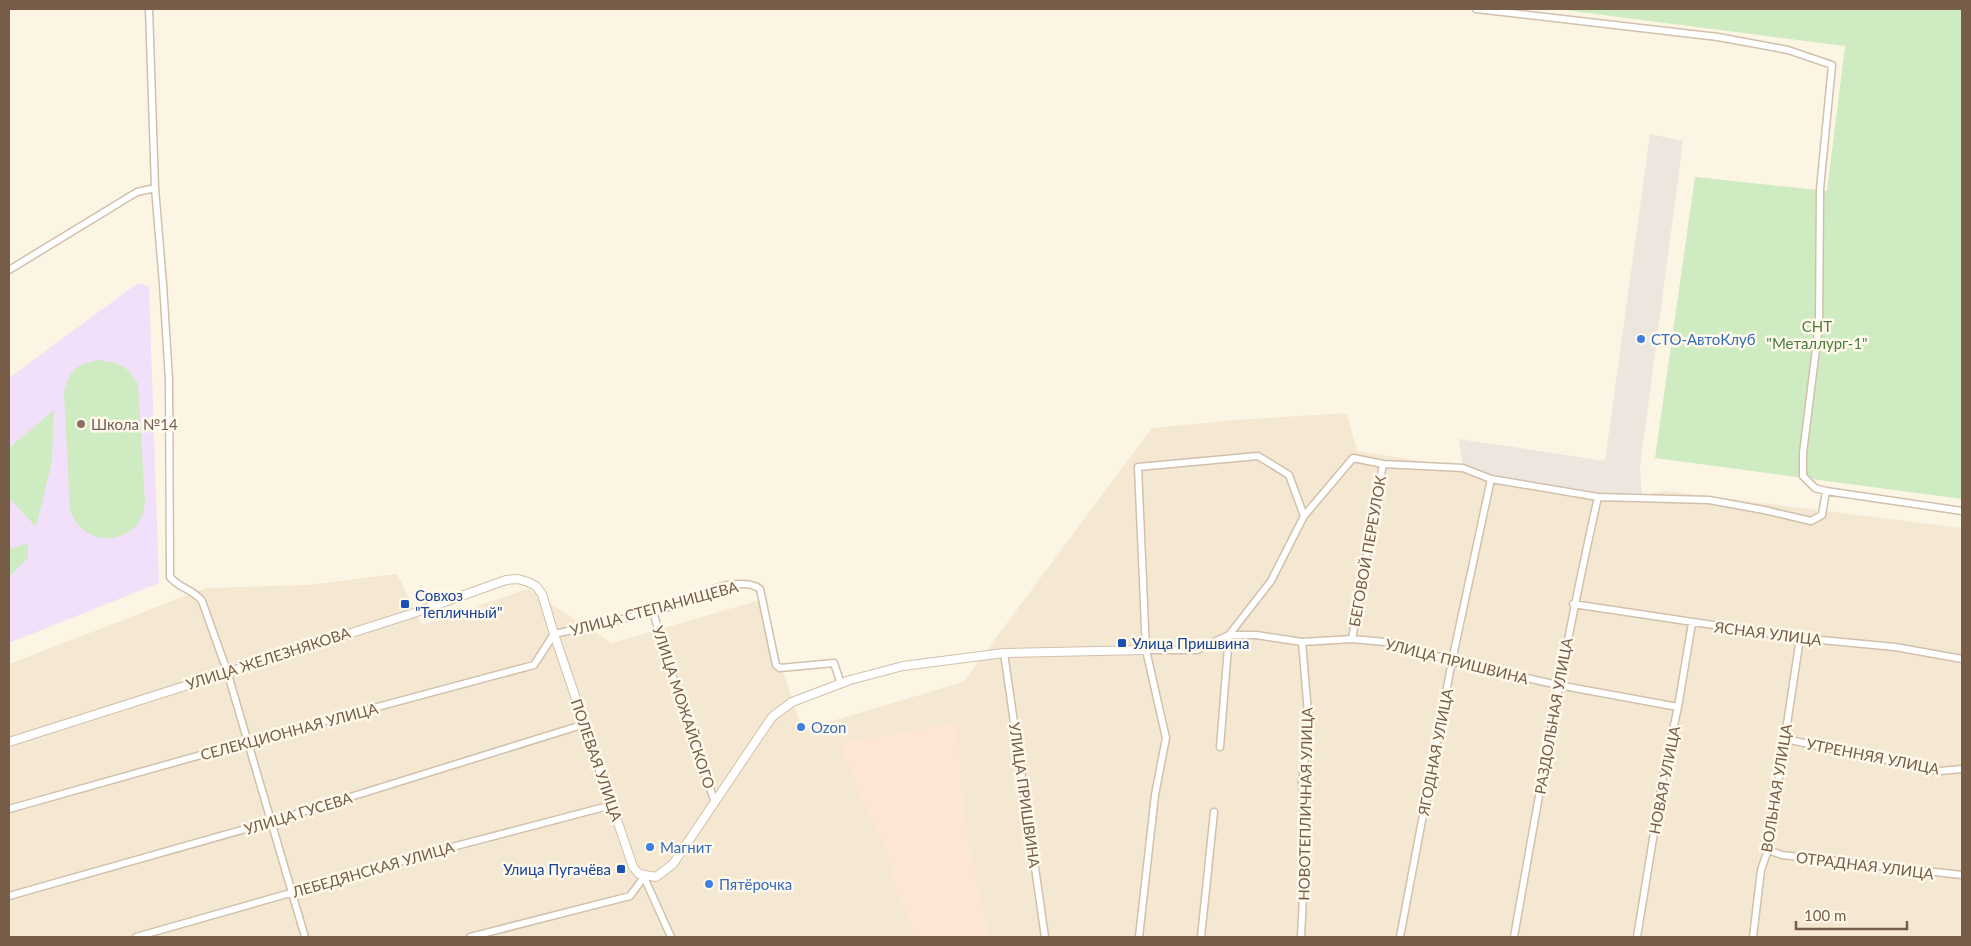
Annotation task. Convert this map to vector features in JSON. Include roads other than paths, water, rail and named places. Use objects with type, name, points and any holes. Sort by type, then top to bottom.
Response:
[{"type":"street","points":[[149,9],[155,188],[168,380],[170,577],[184,590],[195,592],[202,600],[226,671],[305,937]]},
{"type":"street","points":[[1476,9],[1718,37],[1788,50],[1832,64],[1820,189],[1818,325],[1801,470],[1803,476],[1815,488],[1826,491],[1962,511]]},
{"type":"street","points":[[9,270],[137,192],[155,188]]},
{"type":"street","points":[[1138,937],[1155,795],[1166,738],[1146,650],[1138,467],[1258,456],[1289,475],[1304,516]]},
{"type":"street","points":[[1220,747],[1229,636],[1271,581],[1304,516],[1353,458],[1383,464],[1463,468],[1491,479],[1598,497],[1709,500],[1764,510],[1811,522],[1822,515],[1826,491]]},
{"type":"street","name":"БЕГОВОЙ ПЕРЕУЛОК","points":[[1352,639],[1383,464]]},
{"type":"street","name":"ЯГОДНАЯ УЛИЦА","points":[[1400,937],[1452,661],[1491,479]]},
{"type":"street","name":"РАЗДОЛЬНАЯ УЛИЦА","points":[[1514,937],[1558,685],[1598,497]]},
{"type":"street","name":"УЛИЦА ЖЕЛЕЗНЯКОВА","points":[[9,742],[226,671],[411,614],[506,580],[518,579],[528,582]]},
{"type":"street","name":"ПОЛЕВАЯ УЛИЦА","points":[[528,582],[536,586],[542,594],[633,867],[639,874],[644,876],[671,937]]},
{"type":"street","name":"УЛИЦА СТЕПАНИЩЕВА","points":[[554,634],[653,612],[685,602],[717,588],[741,584],[755,586],[760,589],[776,665],[780,668],[834,663],[841,684]]},
{"type":"street","name":"ЯСНАЯ УЛИЦА","points":[[1574,604],[1800,638],[1895,647],[1962,659]]},
{"type":"street","name":"УЛИЦА МОЖАЙСКОГО","points":[[653,612],[714,803]]},
{"type":"street","name":"НОВАЯ УЛИЦА","points":[[1637,937],[1664,771],[1678,707],[1692,623]]},
{"type":"street","name":"СЕЛЕКЦИОННАЯ УЛИЦА","points":[[9,809],[247,742],[534,665],[554,634]]},
{"type":"street","name":"УЛИЦА ПРИШВИНА","points":[[644,876],[656,877],[673,864],[772,717],[792,702],[841,684],[902,666],[1004,653],[1197,650],[1229,636],[1256,634],[1302,642],[1352,639],[1396,643],[1452,661],[1558,685],[1678,707]]},
{"type":"street","name":"ВОЛЬНАЯ УЛИЦА","points":[[1753,937],[1760,870],[1768,850],[1800,638]]},
{"type":"street","name":"НОВОТЕПЛИЧНАЯ УЛИЦА","points":[[1301,937],[1306,855],[1302,782],[1309,725],[1302,642]]},
{"type":"street","name":"УЛИЦА ПРИШВИНА","points":[[1004,653],[1045,937]]},
{"type":"street","name":"УЛИЦА ГУСЕВА","points":[[9,896],[270,822],[585,724]]},
{"type":"street","name":"УТРЕННЯЯ УЛИЦА","points":[[1785,739],[1940,771],[1962,769]]},
{"type":"street","name":"ЛЕБЕДЯНСКАЯ УЛИЦА","points":[[136,937],[452,846],[612,805]]},
{"type":"street","points":[[1201,937],[1214,812]]},
{"type":"street","name":"ОТРАДНАЯ УЛИЦА","points":[[1768,850],[1782,855],[1962,875]]},
{"type":"street","points":[[470,937],[630,896],[644,876]]},
{"type":"place","name":"СТО-АвтоКлуб","points":[[1641,339]]},
{"type":"place","name":"Школа №14","points":[[81,424]]},
{"type":"place","name":"Совхоз \"Тепличный\"","points":[[405,604]]},
{"type":"place","name":"Улица Пришвина","points":[[1122,643]]},
{"type":"place","name":"Ozon","points":[[801,727]]},
{"type":"place","name":"Магнит","points":[[650,847]]},
{"type":"place","name":"Улица Пугачёва","points":[[621,869]]},
{"type":"place","name":"Пятёрочка","points":[[709,884]]},
{"type":"park label","name":"СНТ \"Металлург-1\"","points":[[1817,334]]}]
